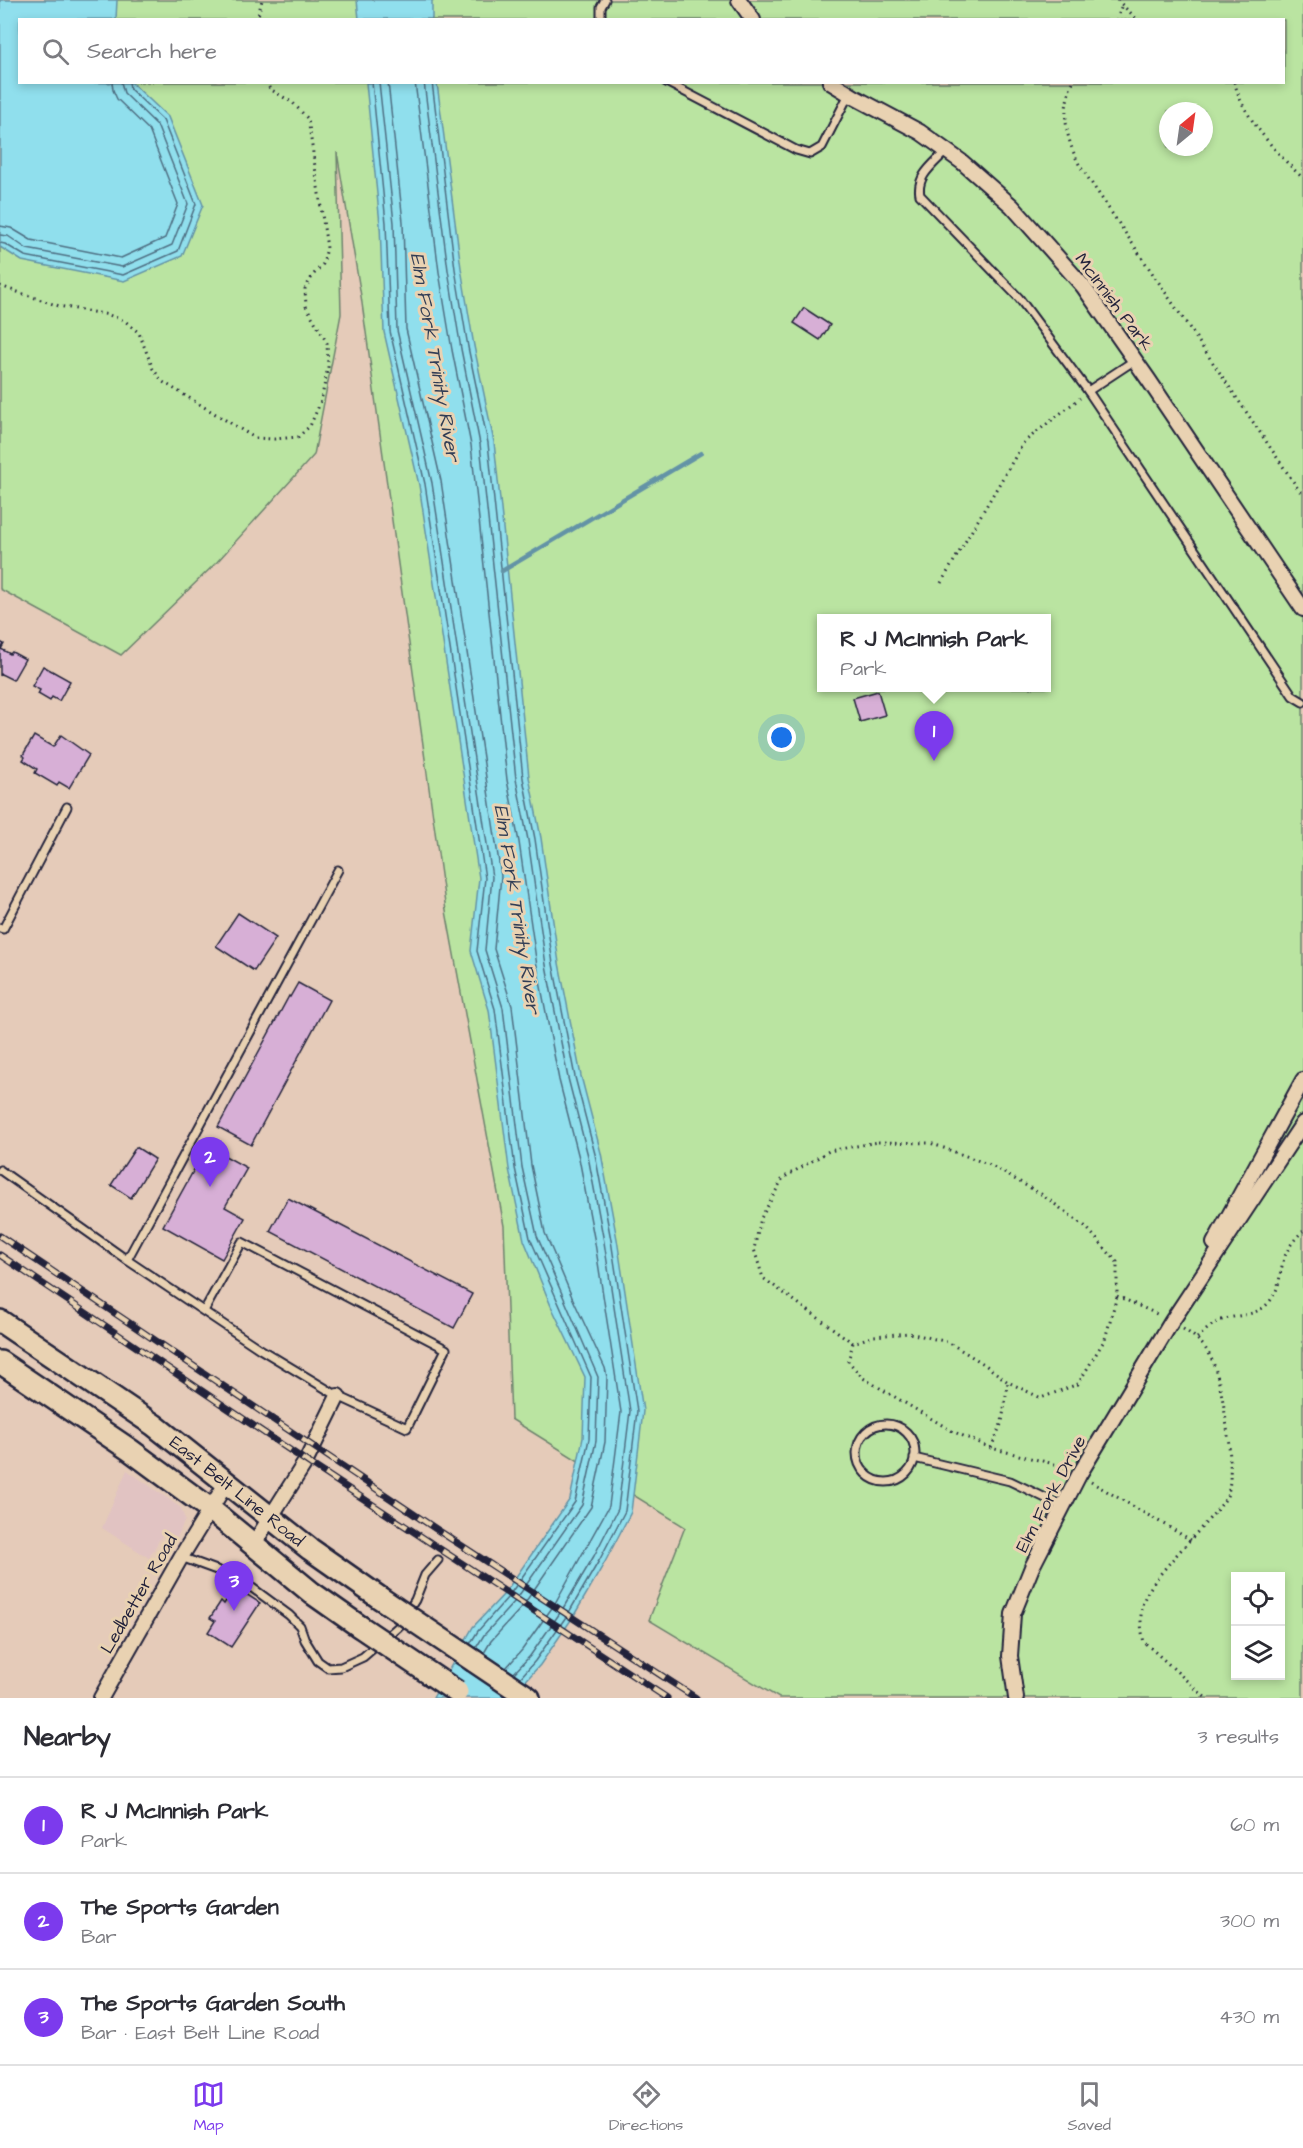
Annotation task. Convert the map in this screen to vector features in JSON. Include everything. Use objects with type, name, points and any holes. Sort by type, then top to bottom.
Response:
[{"type":"main road","name":"East Belt Line Road","points":[[0,1321],[153,1425],[310,1549],[529,1698]]},
{"type":"main road","name":"East Belt Line Road","points":[[0,1362],[130,1450],[210,1509],[312,1593],[462,1695]]},
{"type":"street","points":[[739,0],[752,18]]},
{"type":"street","name":"McInnish Park","points":[[833,84],[920,132],[962,162],[1012,206],[1083,286],[1136,360],[1303,609]]},
{"type":"street","name":"Elm Fork Drive","points":[[1172,1321],[1303,1080]]},
{"type":"street","name":"Elm Fork Drive","points":[[1017,1698],[1010,1656],[1013,1614],[1032,1568],[1079,1475],[1172,1321],[1303,1123]]},
{"type":"street","points":[[253,1545],[306,1461],[338,1396]]},
{"type":"street","name":"Ledbetter Road","points":[[101,1698],[181,1557],[227,1482]]},
{"type":"lane","points":[[601,18],[601,7],[604,0]]},
{"type":"lane","points":[[670,84],[796,150],[810,154],[822,147],[849,94]]},
{"type":"lane","points":[[946,151],[921,177],[918,186],[920,195],[1018,298],[1088,391],[1293,696],[1303,702]]},
{"type":"lane","points":[[1088,391],[1136,360]]},
{"type":"lane","points":[[0,928],[3,930],[67,807]]},
{"type":"lane","points":[[127,1260],[338,870]]},
{"type":"lane","points":[[0,1170],[127,1260],[260,1349],[338,1396],[407,1428],[446,1349],[242,1242],[204,1311]]},
{"type":"lane","points":[[881,1424],[891,1425],[901,1428],[908,1435],[913,1443],[914,1458],[908,1472],[900,1478],[882,1481],[873,1479],[860,1466],[857,1449],[860,1440],[872,1427],[881,1424]]},
{"type":"lane","points":[[914,1458],[1010,1481],[1064,1507]]},
{"type":"lane","points":[[181,1557],[230,1575],[247,1584],[289,1615],[300,1626],[318,1661],[328,1668],[341,1667],[363,1657],[398,1627],[415,1600],[425,1575],[438,1560]]},
{"type":"path","points":[[258,18],[262,0]]},
{"type":"path","points":[[1117,0],[1136,18]]},
{"type":"path","points":[[1118,18],[1121,6]]},
{"type":"path","points":[[0,286],[59,306],[109,315],[125,321],[139,333],[153,369],[164,382],[255,438],[298,437],[310,426],[321,400],[328,367],[327,343],[306,306],[305,289],[313,274],[323,264],[327,248],[308,119],[293,103],[270,89],[267,84]]},
{"type":"path","points":[[1072,84],[1066,104],[1066,120],[1070,144],[1080,166],[1303,496]]},
{"type":"path","points":[[1235,84],[1252,120],[1284,160],[1303,178]]},
{"type":"path","points":[[941,583],[1024,442],[1088,391]]},
{"type":"path","points":[[878,1142],[930,1143],[988,1164],[1041,1194],[1086,1227],[1117,1262],[1117,1296],[1105,1339],[1078,1384],[1041,1398],[1008,1382],[948,1342],[909,1333],[874,1336],[853,1343],[763,1278],[754,1249],[761,1218],[783,1178],[829,1151],[878,1142]]},
{"type":"path","points":[[1197,1338],[1215,1323],[1227,1318],[1254,1313],[1269,1303],[1278,1287],[1282,1264],[1291,1242],[1303,1231]]},
{"type":"path","points":[[1117,1296],[1172,1321],[1197,1338],[1212,1359],[1223,1398],[1231,1477],[1228,1496],[1154,1583],[1142,1604],[1141,1631],[1144,1642],[1206,1698]]},
{"type":"path","points":[[853,1343],[848,1361],[863,1378],[952,1431],[991,1448],[1058,1464],[1191,1540]]},
{"type":"path","points":[[991,1448],[1002,1422],[1008,1382]]},
{"type":"shaded area","points":[[127,1470],[181,1508],[185,1520],[175,1542],[162,1535],[149,1558],[102,1528]]},
{"type":"green space","points":[[0,0],[1303,0],[1303,1698],[779,1698],[649,1620],[685,1527],[511,1419],[504,1226],[446,911],[361,296],[337,152],[341,314],[314,455],[217,562],[121,655],[0,589]]},
{"type":"water","points":[[0,0],[117,0],[116,18],[18,18],[18,84],[133,84],[168,117],[203,205],[182,256],[124,281],[22,261],[0,247]]},
{"type":"water","points":[[357,0],[432,0],[432,18],[359,18]]},
{"type":"water","name":"Elm Fork Trinity River","points":[[366,84],[437,84],[461,268],[494,442],[529,777],[541,838],[559,963],[581,1076],[601,1153],[617,1239],[643,1411],[631,1512],[573,1617],[540,1665],[510,1698],[433,1698],[473,1627],[504,1594],[570,1499],[583,1438],[585,1377],[551,1306],[524,1240],[509,1169],[489,1010],[471,951],[479,878],[419,485],[384,332],[380,224]]},
{"type":"building","points":[[804,308],[830,325],[820,340],[794,323]]},
{"type":"building","points":[[0,642],[4,644],[1,649],[25,659],[13,680],[1,674],[0,676]]},
{"type":"building","points":[[43,666],[70,681],[59,701],[52,697],[50,701],[38,694],[40,690],[32,686]]},
{"type":"building","points":[[878,692],[885,715],[860,722],[853,698]]},
{"type":"building","points":[[61,735],[89,755],[69,788],[59,782],[57,786],[35,773],[37,769],[23,760],[25,757],[23,755],[34,736],[53,747]]},
{"type":"building","points":[[238,913],[276,938],[254,971],[216,946]]},
{"type":"building","points":[[298,983],[329,1000],[251,1145],[218,1127]]},
{"type":"building","points":[[207,1146],[247,1168],[225,1207],[245,1218],[222,1259],[163,1226]]},
{"type":"building","points":[[136,1147],[155,1159],[131,1198],[111,1185]]},
{"type":"building","points":[[288,1198],[472,1294],[454,1328],[270,1231]]},
{"type":"building","points":[[235,1587],[260,1603],[231,1647],[208,1632],[215,1621],[210,1618],[221,1601],[224,1604]]},
{"type":"waterway","points":[[502,571],[701,453]]},
{"type":"railway","points":[[0,1236],[436,1529],[696,1698]]},
{"type":"railway","points":[[0,1255],[306,1461],[667,1698]]},
{"type":"place","name":"R J McInnish Park","points":[[934,761]]},
{"type":"place","name":"The Sports Garden","points":[[210,1187]]},
{"type":"place","name":"The Sports Garden South","points":[[234,1611]]}]
